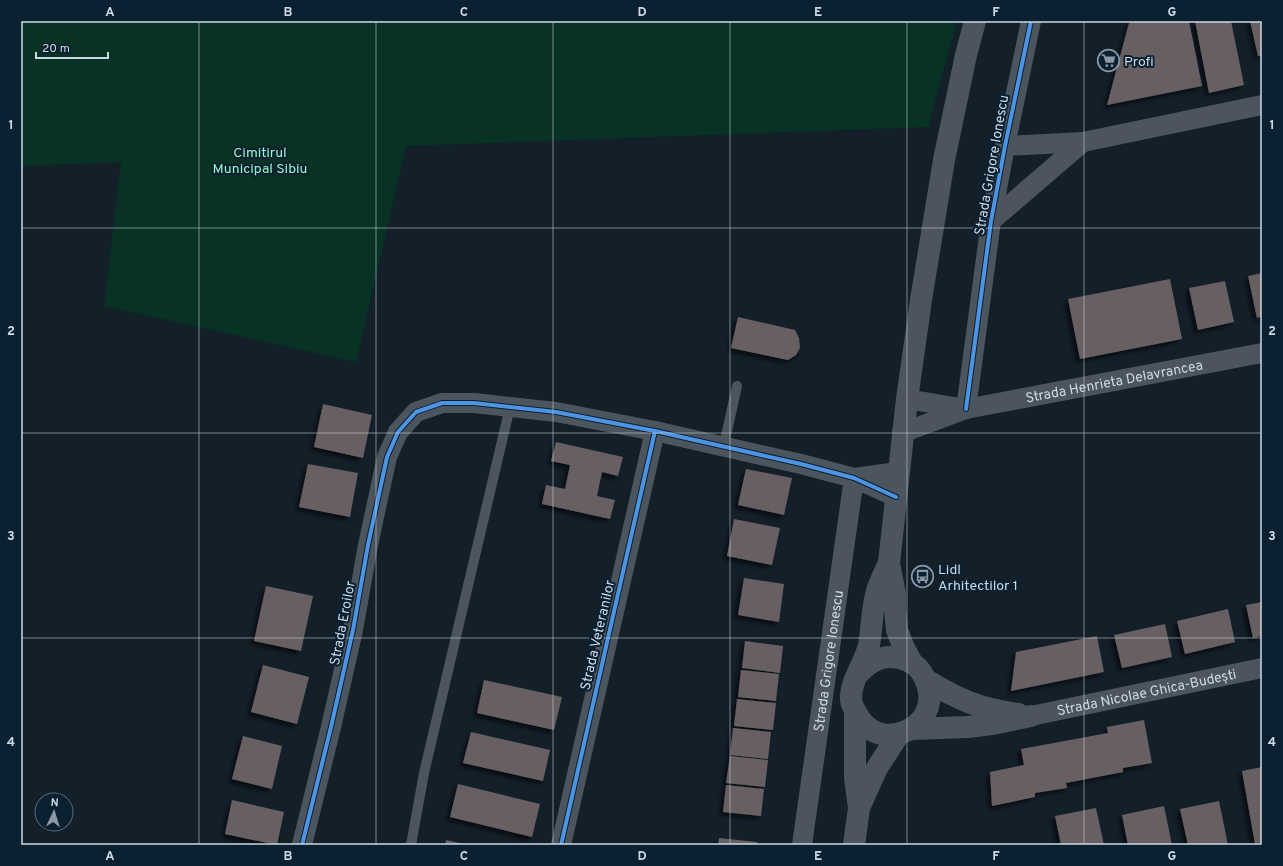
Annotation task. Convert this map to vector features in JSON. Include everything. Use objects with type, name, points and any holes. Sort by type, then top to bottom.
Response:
[{"type":"main road","name":"Strada Grigore Ionescu","points":[[854,845],[859,808],[855,778],[855,712],[851,700],[852,687],[869,645],[877,592],[889,563],[902,433],[921,300],[944,160],[966,55],[975,21]]},
{"type":"main road","name":"Strada Grigore Ionescu","points":[[859,808],[877,768],[905,731],[920,722],[926,712],[929,702],[929,690],[926,680],[920,670],[912,663],[897,630],[895,594],[889,563]]},
{"type":"main road","points":[[857,675],[866,665],[877,659],[890,657],[902,658],[912,663]]},
{"type":"main road","points":[[926,680],[972,704],[1001,712],[1030,716]]},
{"type":"main road","points":[[855,712],[863,723],[873,731],[886,735],[905,731],[992,724],[1030,716]]},
{"type":"street","name":"Strada Grigore Ionescu","points":[[966,409],[991,221],[1031,21]]},
{"type":"street","points":[[1005,146],[1083,142],[1262,105]]},
{"type":"street","points":[[991,221],[1083,142]]},
{"type":"street","name":"Strada Henrieta Delavrancea","points":[[902,433],[966,409],[1262,353]]},
{"type":"street","name":"Strada Henrieta Delavrancea","points":[[907,399],[966,409]]},
{"type":"street","name":"Strada Eroilor","points":[[302,845],[331,728],[353,630],[368,545],[387,457],[398,432],[416,412],[442,403],[474,403],[510,407]]},
{"type":"street","points":[[510,407],[556,412],[724,445],[854,478],[896,497]]},
{"type":"street","name":"Strada Veteranilor","points":[[561,845],[655,431]]},
{"type":"street","points":[[854,478],[898,472]]},
{"type":"street","name":"Strada Grigore Ionescu","points":[[802,845],[854,478]]},
{"type":"street","name":"Strada Nicolae Ghica-Budești","points":[[1030,716],[1262,668]]},
{"type":"lane","points":[[724,445],[737,386]]},
{"type":"lane","points":[[411,845],[424,773],[510,407]]},
{"type":"green space","name":"Cimitirul Municipal Sibiu","points":[[21,21],[957,21],[928,127],[406,146],[356,362],[104,306],[121,162],[21,166]]},
{"type":"building","points":[[1138,21],[1189,21],[1202,86],[1107,105],[1129,23]]},
{"type":"building","points":[[1195,21],[1231,21],[1244,85],[1209,93]]},
{"type":"building","points":[[1250,21],[1262,21],[1262,56],[1258,56]]},
{"type":"building","points":[[1262,273],[1262,316],[1257,318],[1248,276]]},
{"type":"building","points":[[1170,279],[1182,339],[1080,359],[1068,299]]},
{"type":"building","points":[[1225,281],[1234,322],[1198,330],[1189,288]]},
{"type":"building","points":[[738,317],[795,330],[799,338],[800,348],[796,355],[788,360],[731,348]]},
{"type":"building","points":[[323,404],[372,415],[363,458],[314,447]]},
{"type":"building","points":[[556,442],[623,457],[618,476],[602,472],[597,496],[615,500],[610,519],[542,504],[546,485],[565,489],[570,465],[551,461]]},
{"type":"building","points":[[308,464],[358,473],[350,517],[299,507]]},
{"type":"building","points":[[746,469],[792,478],[784,515],[738,505]]},
{"type":"building","points":[[734,519],[780,528],[772,565],[727,556]]},
{"type":"building","points":[[744,578],[784,584],[779,622],[738,615]]},
{"type":"building","points":[[266,586],[313,596],[301,651],[254,641]]},
{"type":"building","points":[[1262,602],[1262,636],[1253,638],[1246,605]]},
{"type":"building","points":[[1228,609],[1235,642],[1185,654],[1177,621]]},
{"type":"building","points":[[1165,624],[1172,657],[1122,668],[1114,635]]},
{"type":"building","points":[[1097,636],[1104,672],[1011,691],[1016,652]]},
{"type":"building","points":[[745,641],[783,646],[780,673],[742,668]]},
{"type":"building","points":[[263,665],[309,677],[297,724],[251,712]]},
{"type":"building","points":[[741,670],[779,674],[776,701],[738,697]]},
{"type":"building","points":[[484,680],[562,697],[554,730],[477,713]]},
{"type":"building","points":[[737,699],[776,703],[773,730],[734,726]]},
{"type":"building","points":[[1144,720],[1152,763],[1123,768],[1123,772],[1066,783],[1067,788],[1035,793],[1035,797],[992,806],[990,772],[1024,765],[1021,749],[1108,733],[1107,727]]},
{"type":"building","points":[[733,728],[771,732],[768,759],[730,755]]},
{"type":"building","points":[[471,732],[550,750],[543,781],[463,763]]},
{"type":"building","points":[[243,736],[282,746],[272,789],[232,779]]},
{"type":"building","points":[[730,756],[768,760],[765,787],[726,783]]},
{"type":"building","points":[[1262,767],[1262,842],[1255,844],[1242,771]]},
{"type":"building","points":[[458,784],[540,804],[532,837],[450,817]]},
{"type":"building","points":[[726,785],[764,789],[761,816],[723,812]]},
{"type":"building","points":[[232,800],[284,812],[277,845],[225,834]]},
{"type":"building","points":[[1219,801],[1228,845],[1188,845],[1180,809]]},
{"type":"building","points":[[1164,806],[1172,845],[1128,845],[1122,815]]},
{"type":"building","points":[[1096,808],[1104,845],[1061,845],[1055,816]]},
{"type":"building","points":[[719,838],[757,842],[756,845],[718,845]]},
{"type":"building","points":[[446,840],[464,844],[464,845],[445,845]]},
{"type":"cycle path","points":[[966,409],[991,221],[1031,21]]},
{"type":"cycle path","points":[[302,845],[353,630],[368,545],[387,457],[398,432],[416,412],[442,403],[474,403],[556,412],[655,431],[801,464],[854,478],[896,497]]},
{"type":"cycle path","points":[[561,845],[655,431]]},
{"type":"place","name":"Profi","points":[[1109,61]]},
{"type":"place","name":"Lidl Arhitectilor 1","points":[[922,577]]}]
